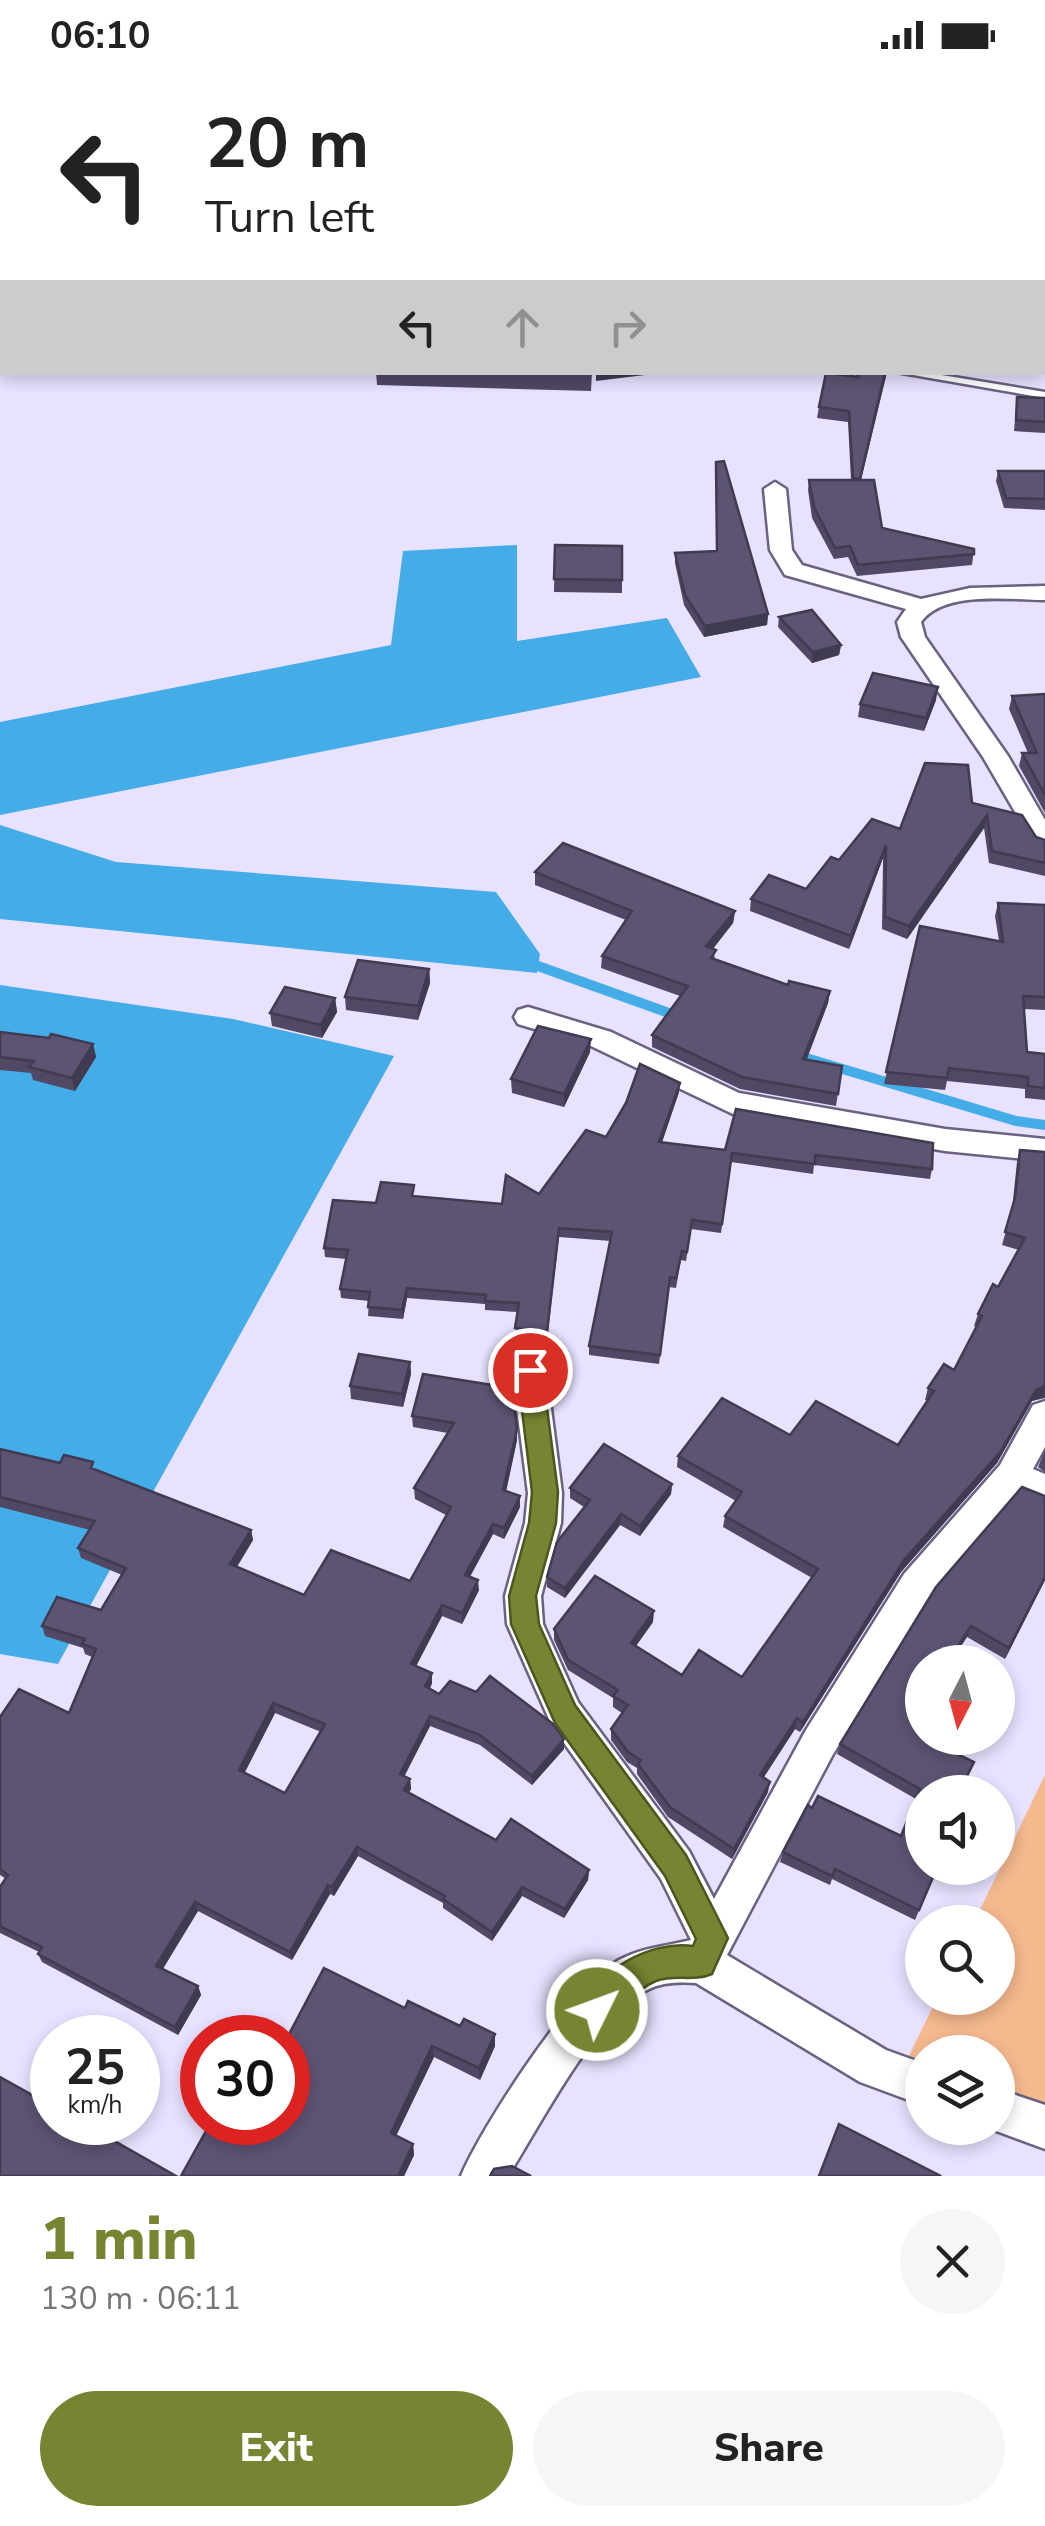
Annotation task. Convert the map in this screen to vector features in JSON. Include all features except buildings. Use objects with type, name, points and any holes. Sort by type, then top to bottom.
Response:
[{"type":"street","points":[[775,489],[780,550],[792,570],[920,606]]},
{"type":"street","points":[[1045,593],[938,599],[912,613],[910,632],[996,756],[1045,842]]},
{"type":"street","points":[[528,1017],[601,1039],[733,1103],[945,1140],[1045,1150]]},
{"type":"street","points":[[530,1370],[545,1492],[542,1523],[523,1596],[525,1624],[565,1714],[675,1865],[707,1951],[875,2067],[905,2078]]},
{"type":"street","points":[[483,2176],[576,2034],[618,1985],[650,1967],[707,1951],[819,1743],[917,1585],[1028,1483],[1045,1415]]},
{"type":"street","points":[[1015,2116],[1045,2127]]},
{"type":"lane","points":[[920,375],[1045,395]]},
{"type":"shaded area","points":[[1045,1775],[1045,2112],[1015,2101],[1015,2035],[919,2035],[929,2015],[1015,2015],[1015,1905],[982,1905],[992,1885],[1015,1885],[1015,1837]]},
{"type":"water","points":[[517,545],[517,641],[667,618],[701,677],[0,815],[0,722],[391,645],[403,551]]},
{"type":"water","points":[[0,825],[116,862],[496,892],[540,954],[537,973],[0,919]]},
{"type":"water","points":[[0,985],[233,1019],[394,1056],[58,1664],[0,1654]]},
{"type":"waterway","points":[[538,966],[680,1017]]},
{"type":"waterway","points":[[796,1055],[1016,1121],[1045,1125]]},
{"type":"route","points":[[530,1370],[545,1492],[542,1523],[523,1596],[525,1624],[565,1714],[675,1865],[712,1938],[701,1963],[679,1960],[650,1967],[618,1985],[597,2010]]}]
